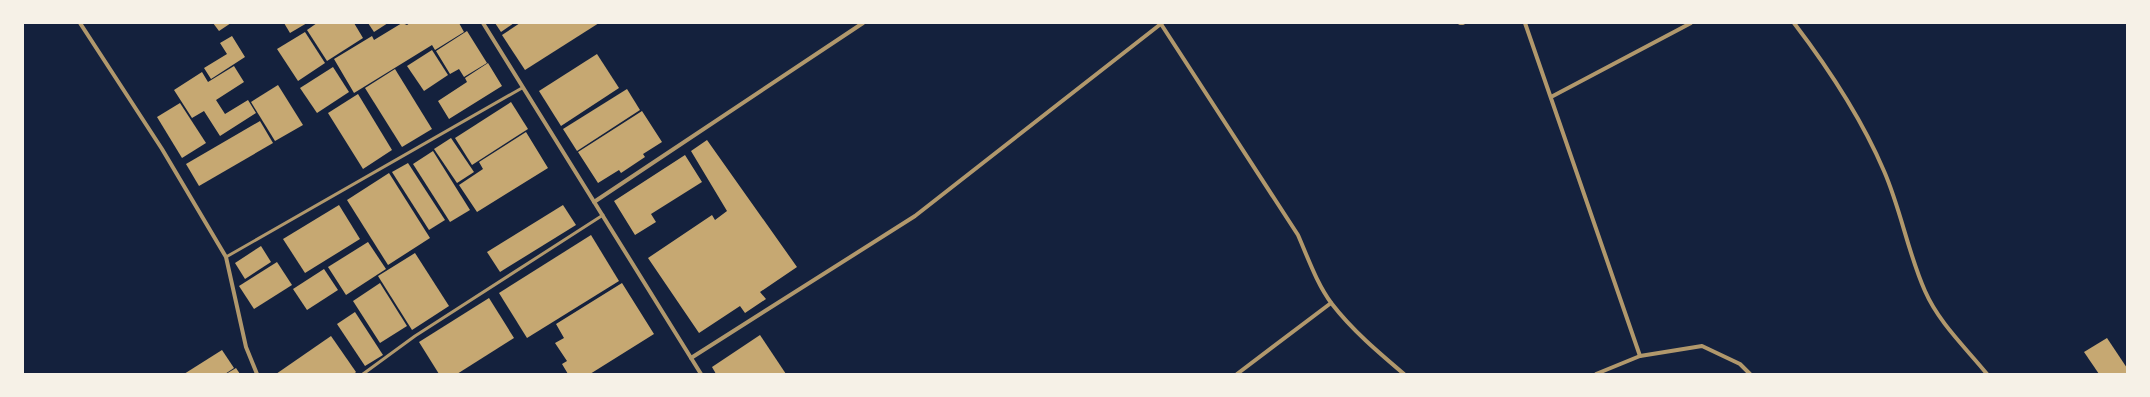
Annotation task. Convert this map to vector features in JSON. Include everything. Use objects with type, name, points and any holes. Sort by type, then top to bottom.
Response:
[{"type":"street","points":[[80,23],[162,149],[226,257],[246,347],[257,374]]},
{"type":"street","points":[[483,23],[701,374]]},
{"type":"street","points":[[594,202],[863,23]]},
{"type":"street","points":[[692,358],[915,216],[1162,23],[1298,235],[1313,269],[1331,303],[1361,336],[1404,374]]},
{"type":"street","points":[[1525,23],[1640,356]]},
{"type":"street","points":[[1551,97],[1691,23]]},
{"type":"street","points":[[1794,23],[1825,64],[1854,113],[1884,171],[1926,293],[1944,323],[1987,374]]},
{"type":"street","points":[[1237,374],[1331,303]]},
{"type":"street","points":[[1596,374],[1640,356],[1702,346],[1740,364],[1750,374]]},
{"type":"lane","points":[[226,257],[522,88]]},
{"type":"lane","points":[[363,374],[415,336],[603,215]]},
{"type":"building","points":[[213,23],[231,23],[219,31]]},
{"type":"building","points":[[284,23],[307,23],[290,33]]},
{"type":"building","points":[[317,23],[354,23],[363,38],[327,61],[307,30]]},
{"type":"building","points":[[368,23],[388,23],[374,32]]},
{"type":"building","points":[[402,23],[407,25],[410,23],[459,23],[464,32],[435,50],[432,45],[354,93],[334,59],[372,36],[374,40]]},
{"type":"building","points":[[495,23],[514,23],[501,32]]},
{"type":"building","points":[[520,23],[599,23],[525,70],[502,35]]},
{"type":"building","points":[[467,31],[487,63],[464,77],[459,69],[450,74],[436,51]]},
{"type":"building","points":[[305,32],[325,63],[298,81],[277,49]]},
{"type":"building","points":[[232,36],[245,57],[211,79],[204,68],[227,54],[220,43]]},
{"type":"building","points":[[432,50],[448,75],[424,91],[407,66]]},
{"type":"building","points":[[597,54],[619,88],[561,126],[539,91]]},
{"type":"building","points":[[488,63],[502,86],[449,119],[438,101],[467,82],[465,78]]},
{"type":"building","points":[[234,66],[244,82],[216,100],[225,114],[248,100],[256,113],[220,136],[204,111],[192,118],[174,90],[202,72],[208,82]]},
{"type":"building","points":[[333,67],[349,92],[317,113],[300,88]]},
{"type":"building","points":[[395,69],[432,129],[402,147],[365,88]]},
{"type":"building","points":[[278,85],[303,125],[275,141],[251,102]]},
{"type":"building","points":[[627,89],[640,110],[577,151],[563,129]]},
{"type":"building","points":[[358,94],[392,150],[363,169],[328,113]]},
{"type":"building","points":[[511,102],[528,129],[472,165],[455,138]]},
{"type":"building","points":[[180,103],[206,143],[182,158],[157,117]]},
{"type":"building","points":[[642,111],[662,142],[643,154],[645,157],[621,173],[619,170],[598,183],[578,152]]},
{"type":"building","points":[[260,121],[273,143],[199,186],[186,164]]},
{"type":"building","points":[[526,132],[548,168],[477,212],[459,185],[483,169],[479,162]]},
{"type":"building","points":[[451,138],[474,172],[457,183],[434,149]]},
{"type":"building","points":[[707,140],[797,267],[760,292],[766,299],[745,313],[740,306],[699,333],[648,258],[712,215],[715,220],[727,211],[691,151]]},
{"type":"building","points":[[433,151],[470,210],[450,222],[413,164]]},
{"type":"building","points":[[685,155],[702,182],[651,214],[656,222],[635,235],[614,201]]},
{"type":"building","points":[[408,163],[445,220],[429,230],[392,172]]},
{"type":"building","points":[[389,173],[430,238],[388,265],[347,200]]},
{"type":"building","points":[[339,205],[360,239],[305,273],[283,239]]},
{"type":"building","points":[[563,205],[576,225],[500,272],[487,252]]},
{"type":"building","points":[[591,235],[619,281],[527,338],[499,293]]},
{"type":"building","points":[[368,242],[386,269],[346,295],[328,267]]},
{"type":"building","points":[[261,246],[271,262],[245,279],[235,263]]},
{"type":"building","points":[[415,253],[449,306],[412,330],[378,276]]},
{"type":"building","points":[[277,262],[292,285],[254,309],[239,286]]},
{"type":"building","points":[[324,269],[338,290],[307,310],[293,289]]},
{"type":"building","points":[[380,283],[407,326],[380,343],[353,301]]},
{"type":"building","points":[[622,283],[654,334],[590,374],[568,374],[562,364],[567,361],[555,343],[564,338],[556,324]]},
{"type":"building","points":[[489,298],[514,338],[457,374],[439,374],[419,342]]},
{"type":"building","points":[[355,312],[383,355],[365,366],[337,324]]},
{"type":"building","points":[[760,335],[786,374],[716,374],[712,367]]},
{"type":"building","points":[[331,336],[356,372],[354,374],[276,374]]},
{"type":"building","points":[[2107,338],[2127,368],[2127,374],[2099,374],[2084,352]]},
{"type":"building","points":[[222,350],[234,368],[225,374],[184,374]]},
{"type":"building","points":[[236,368],[240,374],[226,374]]}]
